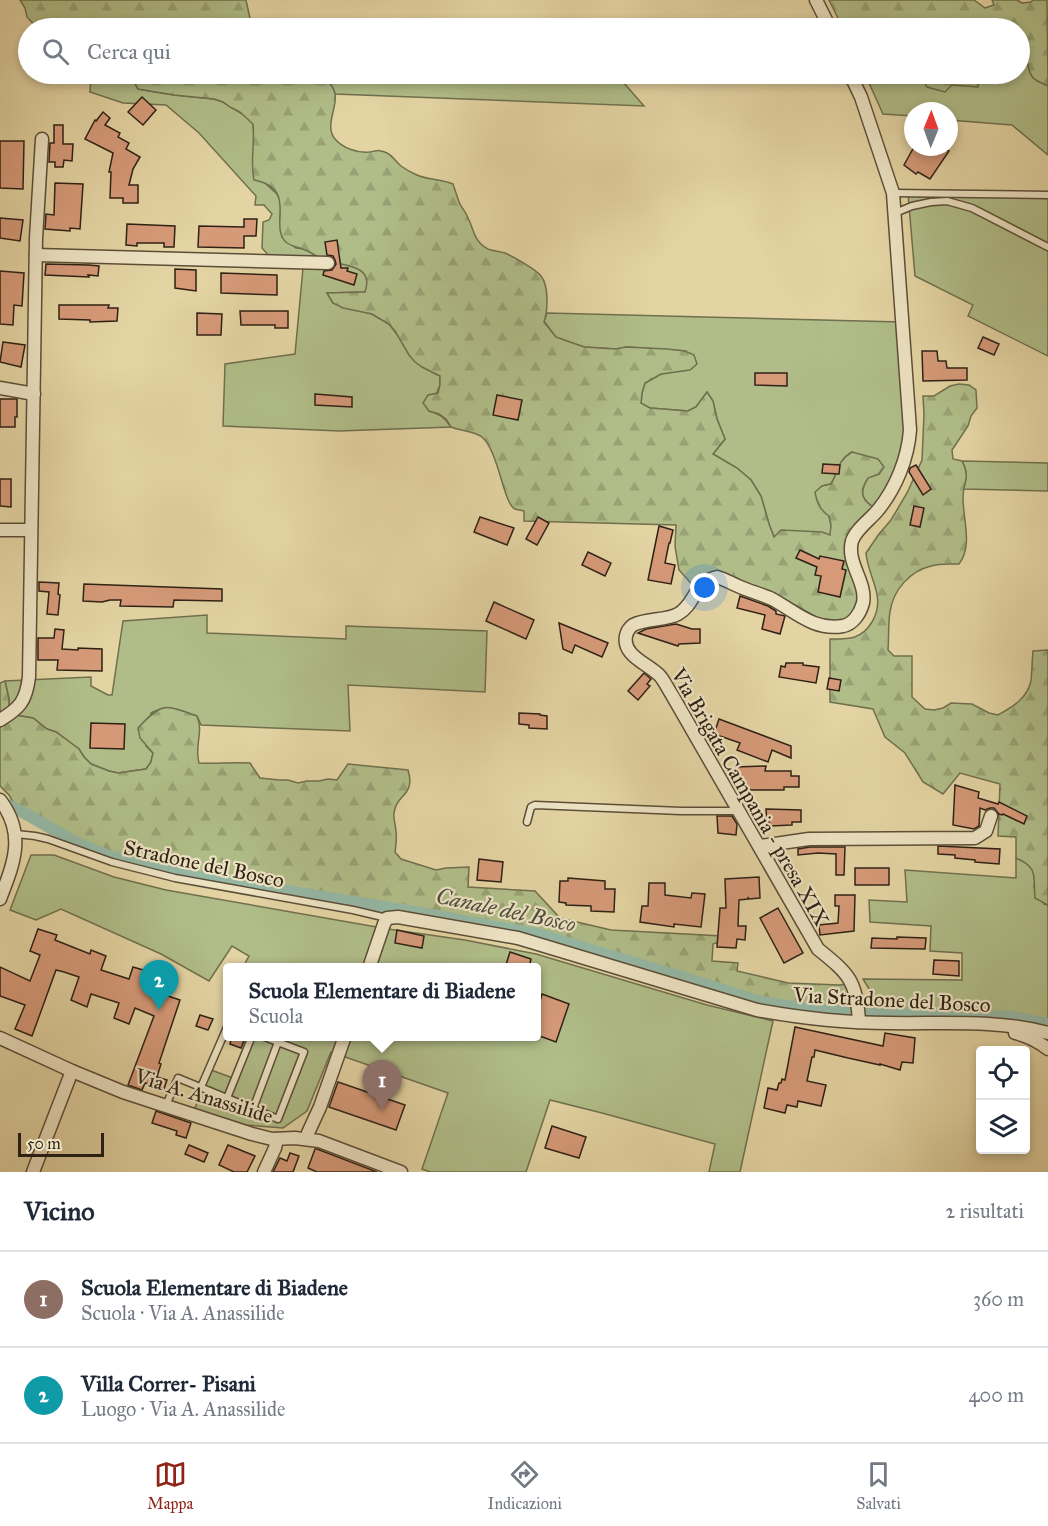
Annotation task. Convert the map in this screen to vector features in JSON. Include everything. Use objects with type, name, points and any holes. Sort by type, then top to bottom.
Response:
[{"type":"street","points":[[816,0],[825,18]]},
{"type":"street","name":"Via Brigata Campania - presa XIX","points":[[855,84],[893,193],[910,430],[909,443],[902,466],[886,499],[852,540],[852,559],[861,581],[863,602],[855,620],[847,625],[826,627],[814,624],[770,598],[717,577],[708,579],[702,584],[686,607],[678,614],[632,626],[627,631],[625,640],[633,655],[659,675],[665,684],[818,950],[847,974],[858,1001],[859,1022]]},
{"type":"street","points":[[0,720],[21,704],[27,692],[29,677],[36,255],[42,139]]},
{"type":"street","points":[[36,255],[328,263]]},
{"type":"street","points":[[0,388],[34,394]]},
{"type":"street","points":[[0,530],[31,530]]},
{"type":"street","points":[[0,899],[14,859],[15,834],[12,819],[3,804]]},
{"type":"street","points":[[760,846],[809,839],[975,838],[986,831],[991,816]]},
{"type":"street","name":"Via Stradone del Bosco","points":[[387,918],[398,917],[518,938],[757,1010],[828,1021],[1012,1026],[1048,1033]]},
{"type":"street","points":[[371,963],[387,918]]},
{"type":"street","points":[[970,1024],[1024,1035],[1048,1049]]},
{"type":"street","name":"Via A. Anassilide","points":[[0,1038],[123,1092],[252,1134],[277,1139],[320,1141],[401,1172]]},
{"type":"street","points":[[307,1139],[343,1041]]},
{"type":"street","points":[[33,1172],[72,1071]]},
{"type":"street","points":[[264,1172],[277,1139]]},
{"type":"lane","points":[[893,193],[1048,195]]},
{"type":"lane","points":[[894,214],[912,206],[947,201],[972,208],[1048,247]]},
{"type":"lane","points":[[527,822],[531,807],[535,805],[739,811]]},
{"type":"lane","name":"Stradone del Bosco","points":[[15,834],[48,839],[112,862],[175,878],[387,918]]},
{"type":"lane","points":[[201,1088],[223,1037]]},
{"type":"lane","points":[[227,1098],[250,1041]]},
{"type":"lane","points":[[166,1106],[178,1078],[201,1088],[227,1098],[253,1109],[278,1119],[304,1052],[278,1042],[253,1109]]},
{"type":"green space","points":[[20,0],[246,0],[250,18],[28,18]]},
{"type":"green space","points":[[829,0],[974,0],[985,8],[994,5],[992,0],[1017,0],[1022,3],[1047,0],[1048,86],[1030,73],[1030,18],[838,18]]},
{"type":"green space","points":[[1030,73],[1048,86],[1048,155],[1012,125],[958,121],[958,102],[904,102],[904,115],[883,114],[870,84],[1030,84]]},
{"type":"green space","points":[[90,84],[135,84],[138,89],[214,99],[247,117],[253,124],[264,182],[277,194],[281,203],[282,237],[296,248],[305,249],[321,259],[349,265],[365,274],[368,284],[365,292],[327,293],[333,303],[372,314],[389,324],[422,367],[440,376],[440,385],[429,411],[442,417],[451,427],[339,431],[223,426],[225,364],[295,354],[303,268],[270,257],[262,248],[263,222],[269,220],[272,214],[264,205],[255,205],[256,196],[199,133],[166,105],[123,103],[90,92]]},
{"type":"green space","points":[[135,84],[330,84],[335,98],[331,126],[335,139],[355,151],[385,152],[401,166],[415,174],[453,184],[459,202],[480,243],[489,249],[513,257],[539,273],[544,280],[547,298],[544,322],[556,337],[584,347],[667,349],[685,351],[694,355],[697,364],[690,370],[661,374],[645,383],[641,403],[650,408],[688,411],[696,407],[707,392],[713,401],[725,439],[713,454],[737,468],[751,480],[761,496],[774,537],[781,530],[822,532],[830,535],[829,516],[819,506],[815,492],[822,486],[831,484],[841,463],[852,452],[878,459],[884,467],[879,474],[868,478],[862,493],[865,500],[877,510],[854,538],[861,601],[850,621],[831,622],[820,619],[782,598],[722,576],[697,590],[679,570],[675,546],[676,525],[524,521],[524,511],[515,509],[507,497],[488,444],[475,433],[451,427],[446,419],[429,411],[423,403],[428,395],[438,393],[440,376],[415,362],[389,324],[372,314],[343,308],[333,303],[327,293],[365,292],[367,283],[363,272],[351,266],[323,260],[287,243],[282,236],[276,191],[254,180],[253,124],[240,112],[214,99],[138,89]]},
{"type":"green space","points":[[328,84],[625,84],[644,106],[335,94]]},
{"type":"green space","points":[[926,84],[978,84],[978,87],[952,85],[945,92],[927,87]]},
{"type":"green space","points":[[908,194],[1048,197],[1048,356],[968,316],[973,305],[915,276]]},
{"type":"green space","points":[[547,313],[901,322],[905,456],[877,510],[865,500],[862,492],[868,477],[879,474],[852,452],[847,455],[831,484],[822,486],[831,525],[831,535],[774,537],[761,496],[751,480],[737,468],[713,454],[725,439],[713,401],[707,392],[696,407],[688,411],[650,408],[641,404],[645,383],[661,374],[671,372],[685,351],[584,347],[556,338],[544,321]]},
{"type":"green space","points":[[969,385],[976,390],[977,408],[952,450],[953,459],[962,461],[966,472],[963,498],[966,549],[959,564],[938,564],[923,569],[910,577],[899,589],[890,612],[888,650],[894,656],[912,656],[912,697],[925,709],[943,708],[951,703],[972,704],[998,715],[1014,705],[1026,693],[1031,681],[1033,651],[1048,650],[1048,905],[1035,898],[1032,869],[1016,858],[1016,837],[998,836],[1000,784],[960,773],[943,794],[923,782],[905,753],[885,737],[873,709],[830,702],[830,639],[859,635],[868,628],[876,613],[877,596],[866,553],[891,520],[907,493],[922,460],[923,396],[934,396],[950,386]]},
{"type":"green space","points":[[962,461],[1048,463],[1048,491],[963,489],[966,475]]},
{"type":"green space","points":[[207,615],[207,633],[346,639],[346,626],[487,631],[485,692],[348,685],[350,731],[201,725],[197,716],[174,708],[163,708],[151,713],[146,746],[153,753],[151,762],[146,769],[118,773],[91,764],[79,749],[56,732],[47,729],[33,718],[15,715],[9,708],[5,681],[91,677],[91,686],[112,695],[123,621]]},
{"type":"green space","points":[[5,681],[9,708],[15,715],[33,718],[79,749],[91,764],[118,773],[146,769],[151,762],[153,753],[140,738],[138,728],[153,713],[164,708],[177,709],[197,716],[200,728],[199,763],[250,763],[260,778],[298,783],[337,780],[348,764],[408,770],[410,779],[408,790],[398,802],[394,815],[395,852],[401,859],[436,870],[469,867],[468,887],[535,891],[560,918],[611,930],[722,936],[719,942],[713,944],[712,961],[738,963],[737,971],[788,983],[845,984],[850,990],[857,1015],[781,1006],[540,937],[508,930],[390,912],[169,873],[120,861],[71,842],[59,828],[14,804],[0,786],[0,683]]},
{"type":"green space","points":[[31,855],[54,855],[114,877],[166,890],[536,954],[707,1005],[773,1021],[740,1172],[709,1172],[715,1144],[550,1100],[526,1172],[430,1172],[422,1169],[448,1093],[331,1052],[307,1111],[283,1128],[245,1125],[194,1110],[211,1070],[233,1078],[248,1041],[541,1041],[541,963],[245,963],[249,956],[232,946],[209,981],[161,954],[61,909],[36,920],[10,910]]},
{"type":"green space","points":[[1016,858],[1027,863],[1033,870],[1034,888],[1044,904],[1048,905],[1048,1022],[1002,1016],[874,1016],[871,992],[863,979],[962,980],[962,953],[930,951],[931,926],[870,922],[869,900],[907,902],[905,870],[1016,878]]},
{"type":"building","points":[[142,97],[156,110],[143,125],[128,112]]},
{"type":"building","points":[[103,112],[110,118],[105,125],[120,133],[118,137],[129,143],[126,149],[140,157],[133,169],[129,185],[138,185],[138,203],[123,203],[123,198],[110,198],[111,172],[109,172],[113,153],[85,139],[95,120]]},
{"type":"building","points":[[54,125],[63,125],[63,144],[73,144],[72,161],[64,160],[63,167],[55,167],[55,162],[49,162],[50,143],[54,143]]},
{"type":"building","points":[[0,141],[24,141],[23,189],[0,188]]},
{"type":"building","points":[[909,156],[946,156],[930,179],[918,172],[916,174],[904,165]]},
{"type":"building","points":[[55,183],[83,184],[80,229],[70,228],[70,231],[45,229],[46,214],[54,215]]},
{"type":"building","points":[[0,218],[23,220],[20,241],[0,238]]},
{"type":"building","points":[[244,219],[257,219],[256,236],[244,236],[244,248],[198,247],[199,226],[244,227]]},
{"type":"building","points":[[127,224],[175,226],[174,247],[164,247],[164,243],[126,245]]},
{"type":"building","points":[[337,240],[341,268],[348,268],[347,271],[357,274],[354,285],[323,275],[324,271],[332,270],[336,264],[333,256],[327,255],[325,242]]},
{"type":"building","points":[[46,264],[99,266],[98,276],[45,275]]},
{"type":"building","points":[[175,269],[196,270],[196,291],[175,288]]},
{"type":"building","points":[[0,271],[24,273],[22,306],[14,305],[13,325],[0,324]]},
{"type":"building","points":[[221,273],[277,275],[277,295],[221,293]]},
{"type":"building","points":[[59,305],[109,305],[108,308],[118,308],[117,321],[90,322],[90,320],[59,319]]},
{"type":"building","points":[[240,311],[288,311],[288,328],[275,328],[275,325],[241,325]]},
{"type":"building","points":[[197,313],[222,314],[221,335],[197,335]]},
{"type":"building","points":[[983,337],[999,344],[994,355],[978,348]]},
{"type":"building","points":[[3,342],[25,345],[21,367],[0,362]]},
{"type":"building","points":[[922,351],[937,351],[938,361],[946,361],[947,368],[967,368],[967,380],[923,381]]},
{"type":"building","points":[[755,373],[787,373],[787,386],[755,385]]},
{"type":"building","points":[[315,394],[352,397],[352,407],[315,405]]},
{"type":"building","points":[[497,395],[522,400],[518,420],[493,415]]},
{"type":"building","points":[[0,399],[17,399],[15,427],[0,427]]},
{"type":"building","points":[[823,464],[840,465],[839,474],[822,473]]},
{"type":"building","points":[[916,465],[931,489],[923,495],[909,472],[910,468]]},
{"type":"building","points":[[0,479],[11,479],[11,507],[0,506]]},
{"type":"building","points":[[914,506],[924,508],[920,527],[910,525]]},
{"type":"building","points":[[480,517],[514,528],[507,545],[474,532]]},
{"type":"building","points":[[538,517],[549,523],[537,545],[526,539]]},
{"type":"building","points":[[659,526],[673,530],[665,563],[675,565],[671,584],[648,580]]},
{"type":"building","points":[[800,550],[819,559],[820,556],[844,561],[842,569],[846,570],[840,597],[818,592],[821,576],[815,575],[817,567],[796,558]]},
{"type":"building","points":[[588,552],[611,563],[605,576],[582,565]]},
{"type":"building","points":[[39,582],[59,583],[58,615],[47,614],[49,592],[39,591]]},
{"type":"building","points":[[84,584],[222,589],[222,601],[174,600],[173,607],[120,606],[121,600],[83,601]]},
{"type":"building","points":[[740,596],[768,606],[776,611],[776,614],[785,616],[780,634],[762,629],[765,615],[737,608]]},
{"type":"building","points":[[494,602],[534,620],[526,639],[486,621]]},
{"type":"building","points":[[559,623],[608,643],[602,657],[575,645],[572,653],[563,649]]},
{"type":"building","points":[[676,624],[700,629],[700,643],[679,644],[678,646],[638,633],[646,629]]},
{"type":"building","points":[[55,629],[64,630],[62,649],[102,649],[102,671],[57,670],[58,660],[38,660],[38,638],[54,638]]},
{"type":"building","points":[[786,663],[803,663],[803,665],[819,667],[816,683],[779,677],[781,666],[785,667]]},
{"type":"building","points":[[644,673],[651,679],[647,684],[650,686],[638,700],[628,691]]},
{"type":"building","points":[[829,678],[841,680],[839,691],[827,689]]},
{"type":"building","points":[[519,713],[547,716],[547,729],[529,728],[529,725],[519,724]]},
{"type":"building","points":[[719,719],[791,746],[791,758],[772,750],[768,762],[737,750],[740,743],[714,734]]},
{"type":"building","points":[[91,723],[125,724],[124,749],[90,748]]},
{"type":"building","points":[[766,766],[765,771],[791,771],[791,776],[799,776],[799,787],[784,787],[784,790],[736,790],[733,784],[735,767]]},
{"type":"building","points":[[955,785],[979,792],[978,798],[998,804],[999,802],[1027,816],[1024,824],[999,814],[994,808],[985,810],[980,808],[979,826],[974,829],[953,825]]},
{"type":"building","points":[[766,809],[801,810],[801,822],[792,822],[792,825],[770,826],[767,822]]},
{"type":"building","points":[[717,816],[732,816],[737,824],[736,835],[718,833]]},
{"type":"building","points":[[938,846],[1000,849],[999,864],[975,862],[975,860],[955,858],[955,855],[938,854]]},
{"type":"building","points":[[845,847],[844,875],[836,875],[836,854],[798,855],[798,849]]},
{"type":"building","points":[[479,859],[503,862],[501,882],[477,880]]},
{"type":"building","points":[[855,868],[889,868],[889,885],[855,885]]},
{"type":"building","points":[[759,877],[760,898],[749,899],[748,897],[748,899],[739,900],[738,926],[746,926],[745,940],[737,939],[736,948],[717,947],[720,908],[726,908],[725,879]]},
{"type":"building","points":[[568,878],[605,881],[605,889],[615,889],[614,912],[591,911],[591,906],[566,905],[566,903],[559,902],[560,881],[568,881]]},
{"type":"building","points":[[649,883],[665,883],[665,895],[691,898],[692,893],[705,894],[701,927],[674,924],[674,927],[640,922],[642,906],[648,906]]},
{"type":"building","points":[[835,895],[855,895],[854,931],[820,935],[819,925],[838,923],[839,906],[835,906]]},
{"type":"building","points":[[778,908],[803,953],[784,963],[760,918]]},
{"type":"building","points":[[38,929],[57,935],[55,940],[90,954],[91,950],[106,956],[101,970],[129,979],[133,967],[150,972],[144,988],[180,1000],[159,1063],[161,1064],[157,1077],[167,1080],[164,1089],[145,1083],[142,1090],[128,1085],[154,1016],[135,1008],[129,1024],[114,1018],[119,1003],[91,994],[87,1007],[71,1000],[79,977],[56,970],[32,1036],[15,1029],[25,1005],[0,996],[0,967],[30,981],[40,955],[30,951]]},
{"type":"building","points":[[397,930],[424,936],[422,948],[395,943]]},
{"type":"building","points":[[897,937],[926,938],[925,949],[871,948],[872,938],[897,939]]},
{"type":"building","points":[[510,952],[531,959],[530,963],[507,963]]},
{"type":"building","points":[[934,960],[959,961],[959,976],[933,974]]},
{"type":"building","points":[[542,994],[569,1004],[556,1042],[541,1036]]},
{"type":"building","points":[[200,1015],[213,1019],[208,1030],[196,1026]]},
{"type":"building","points":[[795,1027],[883,1046],[885,1033],[915,1038],[913,1063],[902,1062],[900,1070],[815,1050],[807,1081],[826,1085],[821,1106],[798,1101],[797,1107],[787,1105],[785,1113],[764,1108],[768,1088],[777,1090],[782,1079],[785,1080]]},
{"type":"building","points":[[231,1041],[244,1041],[241,1048],[230,1044]]},
{"type":"building","points":[[338,1082],[405,1105],[396,1130],[329,1107]]},
{"type":"building","points":[[156,1111],[191,1123],[186,1138],[176,1135],[177,1131],[152,1123]]},
{"type":"building","points":[[552,1126],[586,1137],[579,1158],[545,1148]]},
{"type":"building","points":[[189,1145],[208,1153],[204,1162],[185,1154]]},
{"type":"building","points":[[228,1145],[255,1156],[247,1172],[234,1172],[219,1165]]},
{"type":"building","points":[[315,1149],[377,1172],[317,1172],[308,1168]]},
{"type":"building","points":[[290,1153],[299,1156],[293,1172],[273,1172],[280,1158],[287,1161]]},
{"type":"waterway","name":"Canale del Bosco","points":[[0,802],[21,811],[75,842],[106,855],[181,874],[541,935],[761,1002],[817,1010],[1013,1017],[1048,1024]]},
{"type":"place","name":"Villa Correr- Pisani","points":[[159,1010]]},
{"type":"place","name":"Scuola Elementare di Biadene","points":[[382,1110]]}]
